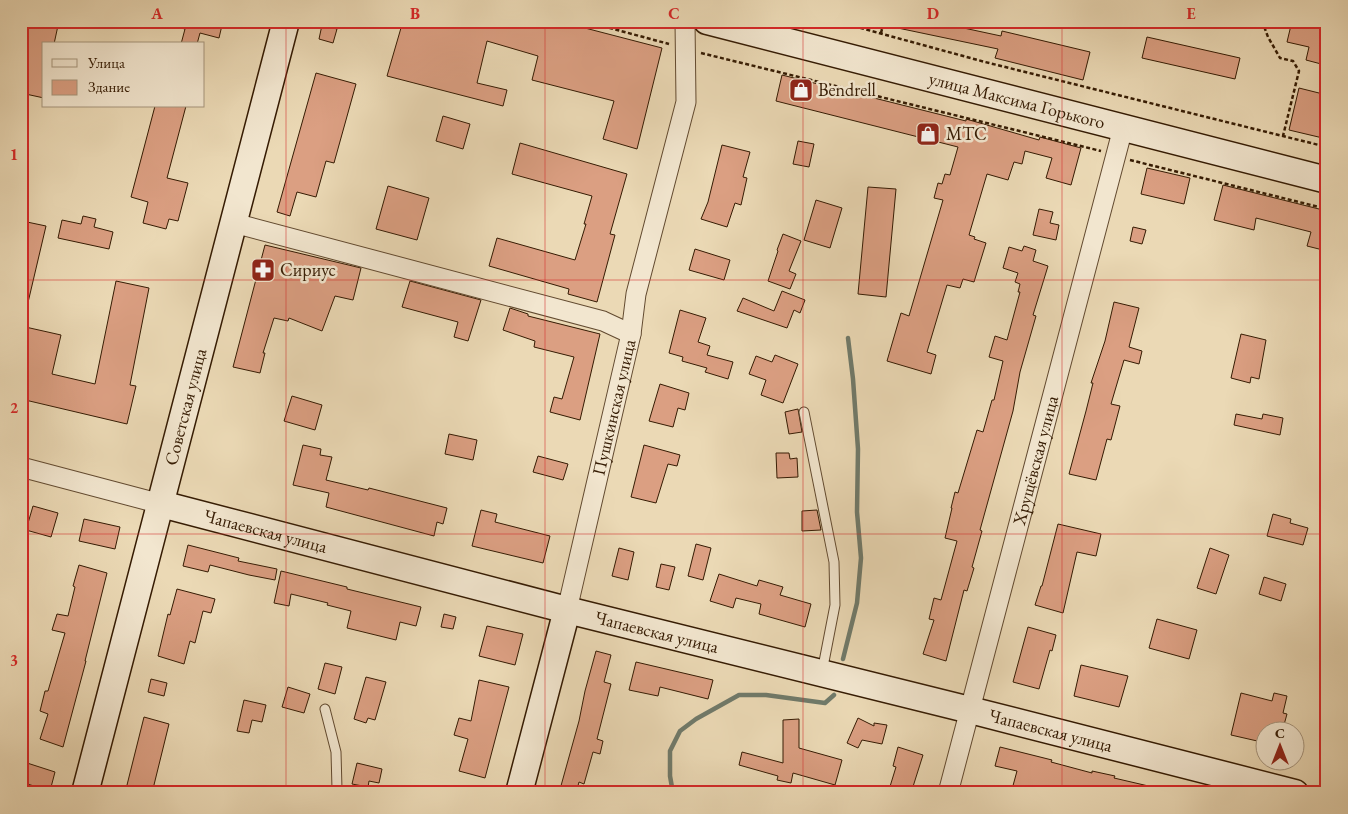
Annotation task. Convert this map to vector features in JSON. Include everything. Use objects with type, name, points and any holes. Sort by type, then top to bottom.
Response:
[{"type":"main road","name":"Советская улица","points":[[85,793],[162,504],[286,21]]},
{"type":"main road","name":"улица Максима Горького","points":[[707,21],[1327,180]]},
{"type":"main road","name":"Чапаевская улица","points":[[162,504],[567,610],[822,672],[1295,793]]},
{"type":"main road","name":"Пушкинская улица","points":[[519,793],[567,610]]},
{"type":"street","name":"Пушкинская улица","points":[[567,610],[631,334],[636,294],[686,102],[685,21]]},
{"type":"street","name":"Хрущёвская улица","points":[[948,793],[1123,128]]},
{"type":"street","points":[[234,223],[602,321],[631,334]]},
{"type":"street","name":"Чапаевская улица","points":[[21,467],[162,504]]},
{"type":"lane","points":[[804,412],[834,562],[835,605],[822,672]]},
{"type":"lane","points":[[325,709],[336,752],[335,793]]},
{"type":"path","points":[[584,21],[684,49],[1089,147],[1116,156],[1327,209]]},
{"type":"path","points":[[836,21],[985,62],[1327,147]]},
{"type":"path","points":[[881,33],[884,21]]},
{"type":"path","points":[[1262,21],[1268,37],[1280,58],[1293,61],[1299,71],[1283,136]]},
{"type":"building","points":[[30,21],[59,21],[54,42],[42,42],[42,98],[21,93],[21,60]]},
{"type":"building","points":[[170,21],[223,21],[219,38],[200,33],[198,42],[182,42],[185,29],[170,25]]},
{"type":"building","points":[[403,21],[558,21],[662,48],[637,149],[603,139],[614,101],[532,80],[538,56],[487,41],[477,83],[507,90],[503,106],[387,76]]},
{"type":"building","points":[[893,21],[931,21],[1001,36],[1002,31],[1090,52],[1083,80],[995,58],[998,49],[893,27]]},
{"type":"building","points":[[1292,21],[1327,21],[1327,57],[1325,65],[1306,60],[1309,47],[1287,42]]},
{"type":"building","points":[[322,25],[337,29],[333,43],[319,39]]},
{"type":"building","points":[[1147,37],[1240,58],[1235,79],[1142,58]]},
{"type":"building","points":[[316,73],[356,84],[334,163],[326,161],[316,197],[297,192],[290,216],[277,212]]},
{"type":"building","points":[[782,75],[966,121],[966,119],[1039,140],[1040,137],[1081,148],[1071,185],[1046,178],[1052,158],[1025,151],[1022,164],[1014,162],[1008,180],[987,174],[969,235],[986,243],[974,282],[963,279],[960,288],[947,285],[927,352],[936,355],[931,374],[887,361],[901,313],[909,316],[943,200],[934,198],[938,183],[942,184],[945,174],[950,175],[958,147],[776,101]]},
{"type":"building","points":[[1299,88],[1327,95],[1327,139],[1289,130]]},
{"type":"building","points":[[154,108],[185,108],[167,178],[188,183],[178,221],[169,219],[166,229],[143,223],[148,202],[131,197]]},
{"type":"building","points":[[443,116],[470,124],[463,149],[436,141]]},
{"type":"building","points":[[798,141],[814,144],[809,167],[793,164]]},
{"type":"building","points":[[520,143],[627,174],[610,234],[615,235],[597,302],[568,294],[569,289],[489,266],[497,238],[575,260],[586,224],[584,224],[592,196],[512,174]]},
{"type":"building","points":[[722,145],[750,152],[743,177],[747,178],[741,205],[735,203],[727,227],[701,219],[708,202]]},
{"type":"building","points":[[1147,168],[1190,178],[1184,204],[1141,194]]},
{"type":"building","points":[[1223,185],[1327,211],[1327,251],[1307,246],[1311,232],[1256,218],[1254,230],[1214,220]]},
{"type":"building","points":[[388,186],[429,198],[417,240],[376,229]]},
{"type":"building","points":[[868,187],[896,189],[886,297],[858,294]]},
{"type":"building","points":[[816,200],[842,208],[830,248],[804,240]]},
{"type":"building","points":[[1039,209],[1053,212],[1050,223],[1059,225],[1056,240],[1033,235]]},
{"type":"building","points":[[83,216],[96,219],[94,227],[113,232],[109,249],[58,238],[62,220],[81,224]]},
{"type":"building","points":[[27,222],[46,226],[26,311],[21,311],[21,235],[24,235]]},
{"type":"building","points":[[1133,227],[1146,230],[1142,244],[1130,241]]},
{"type":"building","points":[[783,234],[801,241],[789,271],[796,274],[790,289],[768,281]]},
{"type":"building","points":[[265,245],[361,268],[353,300],[335,296],[322,331],[289,318],[288,321],[274,318],[263,353],[265,353],[260,373],[233,367]]},
{"type":"building","points":[[1024,246],[1036,250],[1033,261],[1048,266],[1033,315],[1036,316],[1020,372],[1013,411],[980,530],[982,531],[972,567],[974,568],[967,591],[964,590],[946,661],[923,654],[934,620],[929,619],[934,598],[941,600],[957,541],[945,538],[955,492],[958,493],[977,430],[983,432],[992,400],[994,400],[1003,361],[989,357],[995,336],[1007,340],[1020,292],[1018,292],[1020,284],[1015,282],[1018,273],[1003,268],[1009,247],[1022,251]]},
{"type":"building","points":[[695,249],[730,260],[724,280],[689,270]]},
{"type":"building","points":[[116,281],[149,288],[130,385],[136,386],[127,424],[21,399],[21,326],[61,335],[52,374],[95,384]]},
{"type":"building","points":[[410,281],[481,300],[468,341],[454,337],[458,322],[402,307]]},
{"type":"building","points":[[782,291],[805,300],[800,313],[794,310],[787,328],[737,311],[743,298],[774,311]]},
{"type":"building","points":[[1114,302],[1139,308],[1129,347],[1142,351],[1139,364],[1124,360],[1111,404],[1120,406],[1111,440],[1107,439],[1096,480],[1069,474],[1093,383],[1091,383],[1105,341]]},
{"type":"building","points":[[510,308],[528,314],[528,316],[600,334],[580,420],[550,412],[554,397],[562,399],[574,357],[534,347],[535,341],[503,330]]},
{"type":"building","points":[[680,310],[706,318],[698,342],[710,346],[707,355],[733,362],[728,379],[705,372],[707,368],[682,361],[683,357],[669,353]]},
{"type":"building","points":[[1241,334],[1266,340],[1259,379],[1251,377],[1250,383],[1231,378]]},
{"type":"building","points":[[775,355],[798,364],[783,403],[761,395],[766,380],[749,374],[756,356],[772,362]]},
{"type":"building","points":[[660,384],[689,393],[685,410],[678,408],[673,427],[649,421]]},
{"type":"building","points":[[292,396],[322,405],[315,430],[284,421]]},
{"type":"building","points":[[798,409],[802,432],[789,434],[785,412]]},
{"type":"building","points":[[1236,414],[1262,419],[1263,414],[1283,418],[1280,435],[1234,425]]},
{"type":"building","points":[[449,434],[477,440],[473,460],[445,454]]},
{"type":"building","points":[[303,445],[321,449],[320,455],[332,457],[326,480],[368,490],[369,488],[447,508],[443,524],[437,522],[434,536],[326,507],[329,493],[293,485]]},
{"type":"building","points":[[644,445],[680,455],[677,466],[668,464],[656,503],[631,497]]},
{"type":"building","points":[[776,453],[789,453],[790,459],[797,458],[798,477],[777,478]]},
{"type":"building","points":[[538,456],[568,464],[563,480],[533,472]]},
{"type":"building","points":[[33,506],[58,513],[51,537],[26,530]]},
{"type":"building","points":[[481,510],[497,514],[495,522],[550,536],[543,563],[472,546]]},
{"type":"building","points":[[817,510],[821,530],[802,531],[802,511]]},
{"type":"building","points":[[1273,514],[1291,519],[1290,523],[1308,528],[1303,545],[1267,536]]},
{"type":"building","points":[[84,519],[120,527],[115,549],[79,541]]},
{"type":"building","points":[[1058,524],[1101,534],[1096,556],[1077,552],[1063,613],[1035,605],[1042,586]]},
{"type":"building","points":[[696,544],[711,548],[703,580],[688,576]]},
{"type":"building","points":[[188,545],[239,558],[238,561],[277,569],[275,580],[210,565],[208,572],[183,566]]},
{"type":"building","points":[[619,548],[634,552],[628,580],[612,576]]},
{"type":"building","points":[[1210,548],[1229,555],[1216,594],[1197,588]]},
{"type":"building","points":[[661,564],[675,567],[669,590],[656,587]]},
{"type":"building","points":[[79,565],[107,573],[63,747],[40,739],[48,714],[40,711],[45,691],[48,691],[65,633],[52,630],[57,614],[68,616]]},
{"type":"building","points":[[281,571],[421,607],[416,626],[400,622],[396,640],[347,628],[351,611],[327,605],[328,603],[291,594],[289,606],[274,603]]},
{"type":"building","points":[[719,574],[757,586],[759,580],[783,587],[780,595],[811,604],[805,627],[759,614],[761,604],[736,598],[733,608],[710,601]]},
{"type":"building","points":[[1264,577],[1286,584],[1281,601],[1259,594]]},
{"type":"building","points":[[177,589],[215,599],[211,613],[203,611],[195,643],[190,641],[184,664],[158,656],[168,614],[170,615]]},
{"type":"building","points":[[444,614],[456,617],[453,629],[441,627]]},
{"type":"building","points":[[1157,619],[1197,630],[1189,659],[1149,648]]},
{"type":"building","points":[[487,626],[523,634],[515,665],[479,656]]},
{"type":"building","points":[[1028,627],[1056,635],[1039,689],[1013,682]]},
{"type":"building","points":[[596,651],[611,655],[604,682],[611,684],[597,739],[603,741],[600,754],[593,752],[584,784],[579,782],[576,793],[559,793],[579,721]]},
{"type":"building","points":[[636,662],[713,680],[708,699],[660,687],[658,696],[629,690]]},
{"type":"building","points":[[325,663],[342,667],[335,694],[318,689]]},
{"type":"building","points":[[1081,665],[1128,676],[1119,707],[1074,696]]},
{"type":"building","points":[[366,677],[386,682],[375,720],[368,718],[366,723],[354,719]]},
{"type":"building","points":[[151,679],[167,683],[164,696],[148,692]]},
{"type":"building","points":[[479,680],[509,687],[485,778],[459,771],[468,739],[454,735],[459,718],[471,721]]},
{"type":"building","points":[[288,687],[310,694],[304,713],[282,707]]},
{"type":"building","points":[[1241,693],[1272,701],[1274,693],[1287,696],[1283,713],[1287,714],[1285,722],[1256,722],[1256,741],[1231,735]]},
{"type":"building","points":[[244,700],[266,705],[262,722],[252,720],[249,733],[237,731]]},
{"type":"building","points":[[144,717],[169,724],[152,793],[125,793]]},
{"type":"building","points":[[858,718],[874,726],[874,723],[887,725],[882,744],[862,740],[858,748],[847,743]]},
{"type":"building","points":[[799,719],[799,748],[842,760],[835,785],[793,773],[791,783],[777,780],[778,776],[739,765],[742,752],[783,763],[783,720]]},
{"type":"building","points":[[898,747],[923,755],[911,793],[888,793],[896,767],[893,766]]},
{"type":"building","points":[[1000,747],[1052,760],[1051,762],[1092,773],[1092,771],[1115,776],[1114,778],[1157,788],[1156,793],[1011,793],[1017,771],[995,766]]},
{"type":"building","points":[[24,762],[55,772],[50,791],[21,782]]},
{"type":"building","points":[[357,763],[382,769],[379,783],[369,781],[368,787],[352,784]]},
{"type":"waterway","points":[[843,659],[857,603],[861,558],[857,512],[858,449],[848,338]]},
{"type":"waterway","points":[[673,793],[670,776],[670,751],[680,731],[696,719],[739,695],[766,695],[825,703],[834,695]]},
{"type":"place","name":"Bendrell","points":[[801,90]]},
{"type":"place","name":"МТС","points":[[928,134]]},
{"type":"place","name":"Сириус","points":[[263,270]]}]
